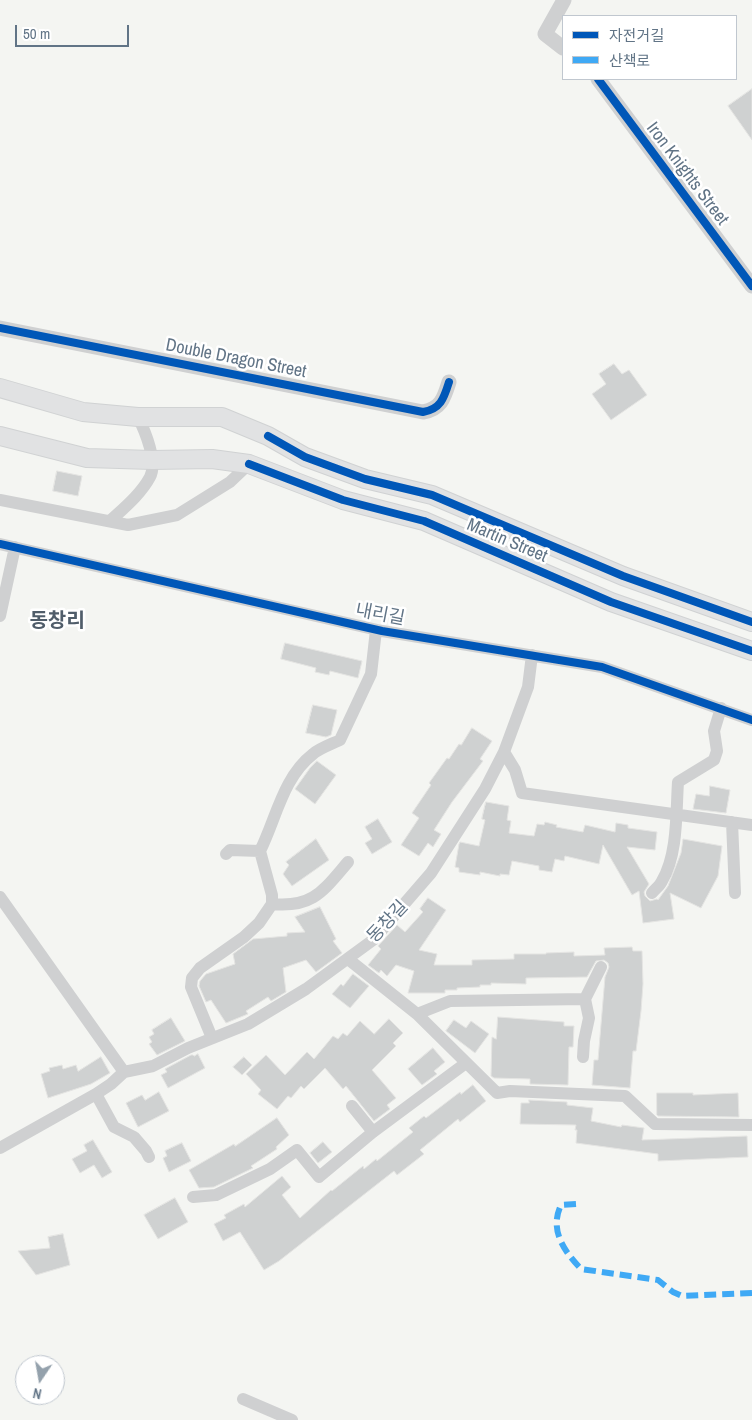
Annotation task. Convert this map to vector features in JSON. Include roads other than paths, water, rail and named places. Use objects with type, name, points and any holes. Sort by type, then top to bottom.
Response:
[{"type":"main road","name":"Martin Street","points":[[0,388],[83,412],[138,417],[222,417],[268,436],[305,457],[365,479],[432,495],[623,576],[752,622]]},
{"type":"main road","name":"Martin Street","points":[[0,436],[87,458],[212,459],[249,464],[343,500],[424,522],[611,602],[752,651]]},
{"type":"street","points":[[562,47],[545,34],[564,0]]},
{"type":"street","name":"Iron Knights Street","points":[[599,80],[752,286]]},
{"type":"street","name":"Double Dragon Street","points":[[0,328],[422,412],[431,411],[439,405],[449,382]]},
{"type":"street","points":[[110,521],[137,494],[151,476],[152,460],[148,437],[138,417]]},
{"type":"street","points":[[0,500],[128,525],[177,515],[230,482],[249,464]]},
{"type":"street","name":"내리길","points":[[0,544],[376,630],[602,667],[752,720]]},
{"type":"street","points":[[0,616],[15,547]]},
{"type":"street","points":[[212,1038],[191,987],[192,978],[200,968],[218,957],[259,923],[272,904],[272,895],[260,851],[267,837],[279,801],[301,764],[314,752],[340,740],[371,674],[376,630]]},
{"type":"street","name":"동창길","points":[[0,1148],[96,1094],[124,1072],[153,1066],[212,1038],[248,1024],[306,988],[374,940],[431,873],[484,789],[504,752],[528,687],[532,655]]},
{"type":"street","points":[[652,893],[662,882],[669,863],[674,840],[678,782],[714,760],[717,751],[714,731],[721,708]]},
{"type":"street","points":[[504,752],[515,770],[522,793],[752,825]]},
{"type":"street","points":[[732,822],[734,893]]},
{"type":"street","points":[[226,854],[230,850],[260,851]]},
{"type":"street","points":[[272,904],[290,906],[309,901],[328,886],[348,862]]},
{"type":"street","points":[[0,896],[124,1072]]},
{"type":"street","points":[[348,958],[417,1014],[497,1093],[510,1091],[625,1096],[655,1124],[752,1125]]},
{"type":"street","points":[[583,1056],[589,1018],[585,999],[602,967]]},
{"type":"street","points":[[417,1014],[450,1001],[585,999]]},
{"type":"street","points":[[193,1197],[216,1195],[270,1169],[297,1150],[319,1177],[372,1132],[466,1063]]},
{"type":"street","points":[[96,1094],[114,1127],[134,1137],[146,1151],[149,1158]]},
{"type":"street","points":[[352,1106],[372,1132]]},
{"type":"street","points":[[243,1399],[292,1420]]},
{"type":"district","name":"동창리","points":[[57,622]]}]
